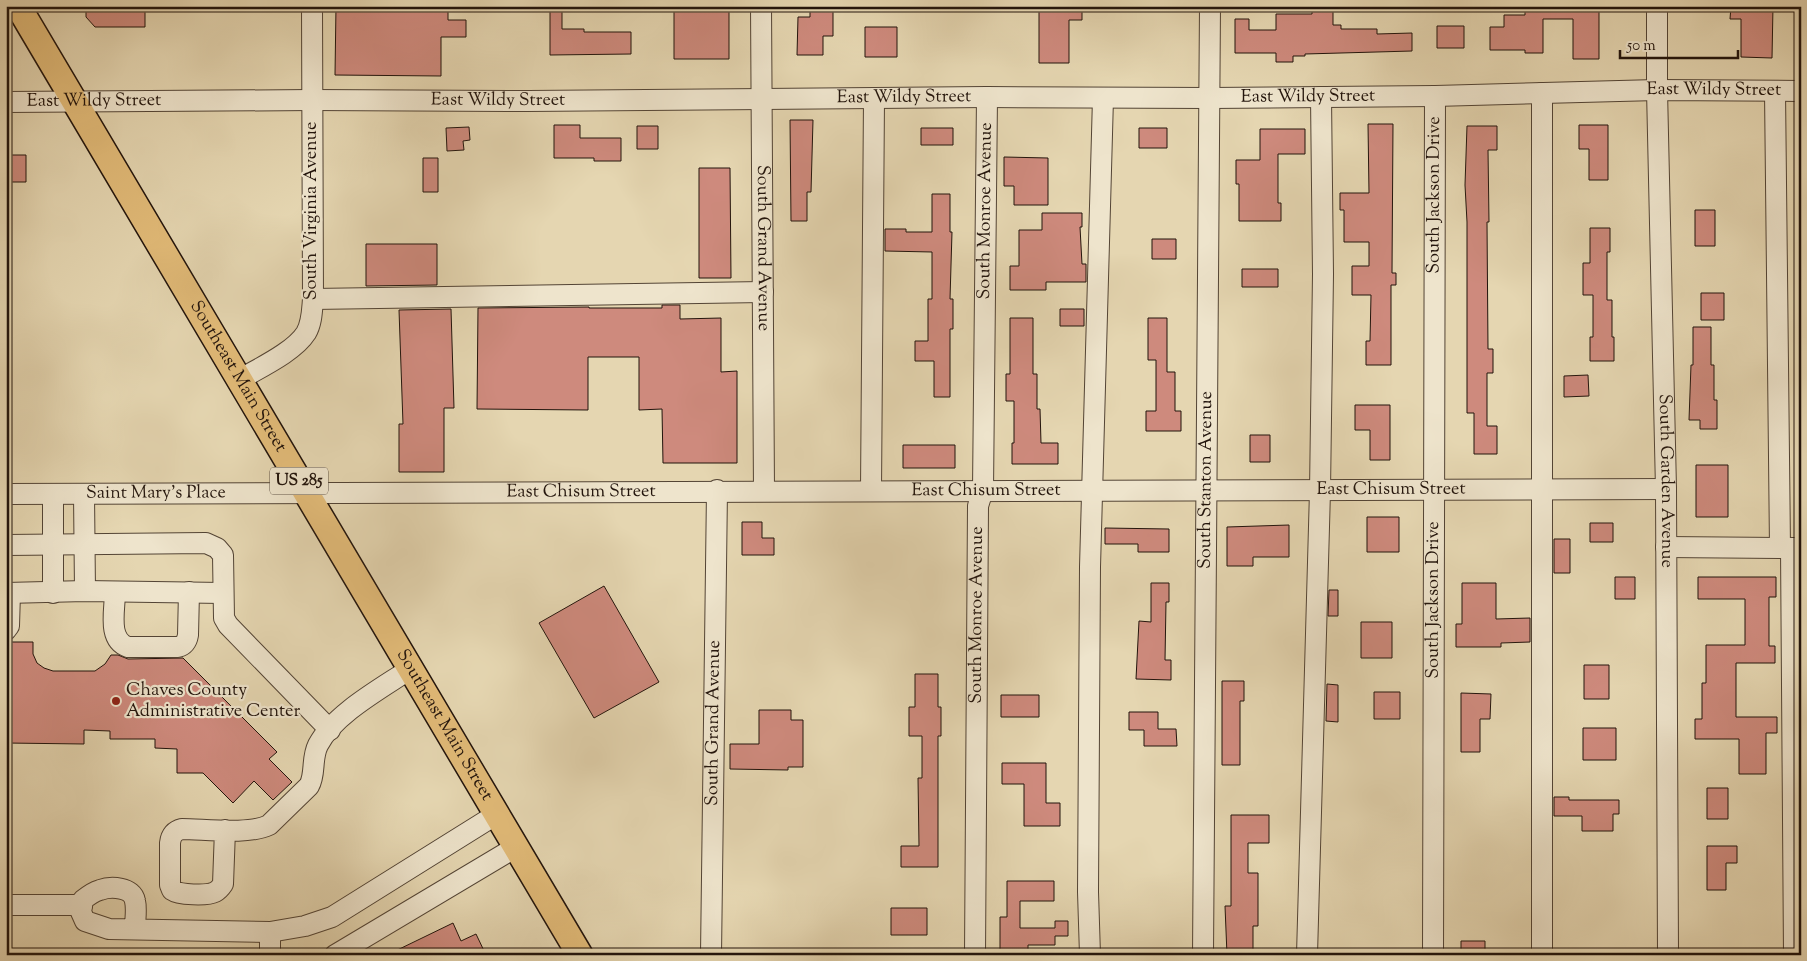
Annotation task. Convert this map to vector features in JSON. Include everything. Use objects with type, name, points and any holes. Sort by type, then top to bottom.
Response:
[{"type":"main road","name":"Southeast Main Street","points":[[18,6],[580,955]]},
{"type":"street","name":"South Virginia Avenue","points":[[239,380],[299,341],[306,332],[311,319],[313,299],[312,6]]},
{"type":"street","name":"South Grand Avenue","points":[[761,6],[764,490]]},
{"type":"street","name":"South Stanton Avenue","points":[[1203,955],[1210,6]]},
{"type":"street","name":"South Garden Avenue","points":[[1657,6],[1657,90],[1666,489],[1668,955]]},
{"type":"street","name":"East Wildy Street","points":[[6,102],[528,101],[987,97],[1210,98],[1435,96],[1657,90],[1801,91]]},
{"type":"street","points":[[1775,91],[1791,548],[1794,955]]},
{"type":"street","points":[[1542,93],[1542,955]]},
{"type":"street","name":"South Jackson Drive","points":[[1433,955],[1435,96]]},
{"type":"street","name":"South Monroe Avenue","points":[[975,955],[978,506],[983,490],[987,97]]},
{"type":"street","points":[[1307,955],[1320,491],[1323,274],[1321,97]]},
{"type":"street","points":[[1090,955],[1088,872],[1090,567],[1103,98]]},
{"type":"street","points":[[870,490],[874,99]]},
{"type":"street","points":[[313,299],[763,292]]},
{"type":"street","name":"East Chisum Street","points":[[306,494],[717,490],[1320,491],[1666,489]]},
{"type":"street","name":"South Grand Avenue","points":[[711,955],[717,490]]},
{"type":"street","name":"Saint Mary's Place","points":[[6,494],[306,494]]},
{"type":"street","points":[[53,494],[53,592]]},
{"type":"street","points":[[84,494],[86,591]]},
{"type":"street","points":[[6,545],[206,543],[217,548],[222,555],[224,618],[228,625],[330,730]]},
{"type":"street","points":[[1666,547],[1791,548]]},
{"type":"street","points":[[6,630],[9,626],[8,593],[86,591],[223,592]]},
{"type":"street","points":[[115,592],[115,635],[121,645],[128,647],[183,646],[187,641],[188,635],[189,592]]},
{"type":"street","points":[[224,830],[263,828],[275,818],[310,786],[314,752],[341,717],[410,668]]},
{"type":"street","points":[[135,929],[135,900],[132,893],[124,889],[103,888],[83,900],[81,912],[86,921],[109,929],[270,932],[305,926],[332,917],[497,814]]},
{"type":"street","points":[[335,955],[516,847]]},
{"type":"street","points":[[6,905],[82,906]]},
{"type":"street","points":[[270,932],[270,955]]},
{"type":"building","points":[[86,6],[145,6],[145,27],[95,27],[86,17]]},
{"type":"building","points":[[336,6],[448,6],[448,20],[466,20],[466,37],[441,37],[441,76],[335,75]]},
{"type":"building","points":[[550,6],[562,6],[562,29],[584,29],[584,32],[631,32],[631,54],[550,55]]},
{"type":"building","points":[[674,6],[729,6],[729,59],[674,59]]},
{"type":"building","points":[[1039,6],[1082,6],[1082,20],[1069,20],[1069,63],[1039,63]]},
{"type":"building","points":[[1525,6],[1599,6],[1599,59],[1573,59],[1573,19],[1543,19],[1543,53],[1525,53],[1525,50],[1490,50],[1490,27],[1504,27],[1504,15],[1525,15]]},
{"type":"building","points":[[1731,6],[1773,6],[1772,58],[1741,57],[1741,19],[1730,19]]},
{"type":"building","points":[[1312,7],[1333,7],[1333,25],[1341,25],[1341,29],[1377,29],[1377,34],[1412,33],[1412,51],[1305,54],[1305,56],[1293,56],[1293,62],[1276,62],[1276,53],[1235,53],[1235,19],[1249,19],[1249,30],[1276,30],[1276,14],[1312,14]]},
{"type":"building","points":[[810,8],[833,8],[833,36],[823,36],[823,55],[797,55],[798,17],[810,17]]},
{"type":"building","points":[[1437,26],[1464,26],[1464,48],[1437,48]]},
{"type":"building","points":[[865,27],[897,27],[897,57],[865,57]]},
{"type":"building","points":[[790,120],[813,120],[811,192],[807,192],[807,221],[791,221]]},
{"type":"building","points":[[1368,124],[1393,124],[1392,273],[1396,273],[1396,285],[1391,285],[1391,365],[1366,365],[1366,341],[1370,341],[1371,295],[1352,295],[1352,266],[1369,266],[1369,242],[1344,242],[1344,210],[1340,210],[1340,193],[1369,193]]},
{"type":"building","points":[[554,125],[580,125],[580,138],[621,138],[621,161],[594,161],[594,158],[554,158]]},
{"type":"building","points":[[1579,125],[1608,125],[1608,180],[1589,180],[1589,149],[1579,149]]},
{"type":"building","points":[[637,126],[658,126],[658,149],[637,149]]},
{"type":"building","points":[[1467,126],[1497,126],[1497,150],[1488,150],[1488,349],[1493,349],[1493,373],[1487,373],[1487,426],[1497,426],[1497,454],[1474,454],[1474,413],[1467,413],[1467,222],[1465,185]]},
{"type":"building","points":[[469,127],[470,140],[463,141],[464,150],[447,151],[446,128]]},
{"type":"building","points":[[921,128],[953,128],[953,145],[921,145]]},
{"type":"building","points":[[1139,128],[1167,128],[1167,148],[1139,148]]},
{"type":"building","points":[[1260,129],[1305,129],[1305,154],[1278,154],[1278,203],[1281,203],[1281,221],[1239,221],[1239,184],[1236,184],[1236,160],[1260,160]]},
{"type":"building","points":[[6,155],[26,155],[26,182],[6,182]]},
{"type":"building","points":[[1004,157],[1048,158],[1048,205],[1014,205],[1014,186],[1004,186]]},
{"type":"building","points":[[423,158],[438,158],[438,192],[423,192]]},
{"type":"building","points":[[699,168],[730,168],[731,278],[699,278]]},
{"type":"building","points":[[932,194],[950,194],[950,232],[952,232],[950,299],[953,299],[953,329],[950,329],[950,397],[934,397],[934,361],[915,361],[915,341],[928,341],[928,299],[932,299],[932,252],[885,251],[885,229],[906,229],[906,232],[932,232]]},
{"type":"building","points":[[1695,210],[1715,210],[1715,246],[1695,246]]},
{"type":"building","points":[[1042,213],[1082,213],[1082,227],[1080,227],[1082,264],[1086,264],[1086,282],[1046,282],[1046,290],[1010,290],[1010,266],[1019,266],[1019,230],[1042,230]]},
{"type":"building","points":[[1590,228],[1610,228],[1610,252],[1607,252],[1607,300],[1612,300],[1614,361],[1590,361],[1590,337],[1593,337],[1593,295],[1583,295],[1583,263],[1590,263]]},
{"type":"building","points":[[1152,239],[1176,239],[1176,259],[1152,259]]},
{"type":"building","points":[[366,244],[437,244],[437,285],[366,286]]},
{"type":"building","points":[[1242,269],[1278,269],[1278,287],[1242,287]]},
{"type":"building","points":[[1701,293],[1724,293],[1724,320],[1701,320]]},
{"type":"building","points":[[662,305],[680,305],[680,319],[721,318],[721,372],[737,371],[737,463],[663,463],[662,409],[639,410],[639,357],[588,357],[588,410],[477,409],[478,308],[662,308]]},
{"type":"building","points":[[451,309],[454,408],[444,408],[444,472],[399,472],[399,424],[403,424],[399,310]]},
{"type":"building","points":[[1060,309],[1084,309],[1084,326],[1060,326]]},
{"type":"building","points":[[1010,318],[1033,318],[1033,374],[1037,374],[1037,409],[1040,409],[1041,443],[1058,443],[1058,464],[1012,464],[1014,401],[1006,401],[1006,374],[1010,374]]},
{"type":"building","points":[[1148,318],[1167,318],[1167,372],[1175,372],[1175,411],[1181,411],[1181,431],[1146,431],[1146,411],[1156,411],[1156,360],[1148,360]]},
{"type":"building","points":[[1693,327],[1711,327],[1711,365],[1714,365],[1714,400],[1717,400],[1717,429],[1700,429],[1700,420],[1689,420],[1691,365],[1693,365]]},
{"type":"building","points":[[1588,375],[1589,396],[1564,397],[1564,376]]},
{"type":"building","points":[[1355,405],[1390,405],[1390,460],[1370,460],[1370,430],[1355,430]]},
{"type":"building","points":[[1250,435],[1270,435],[1270,462],[1250,462]]},
{"type":"building","points":[[903,445],[955,445],[955,468],[903,468]]},
{"type":"building","points":[[1696,465],[1728,465],[1728,517],[1696,517]]},
{"type":"building","points":[[1367,517],[1399,517],[1399,552],[1367,552]]},
{"type":"building","points":[[742,522],[762,522],[762,538],[774,538],[774,555],[742,555]]},
{"type":"building","points":[[1590,523],[1613,523],[1613,542],[1590,542]]},
{"type":"building","points":[[1289,525],[1289,557],[1253,557],[1253,566],[1227,566],[1227,527]]},
{"type":"building","points":[[1105,528],[1169,529],[1169,552],[1138,552],[1138,544],[1105,544]]},
{"type":"building","points":[[1554,539],[1570,539],[1570,573],[1554,573]]},
{"type":"building","points":[[1615,577],[1635,577],[1635,599],[1615,599]]},
{"type":"building","points":[[1698,577],[1776,577],[1776,597],[1769,597],[1769,646],[1775,646],[1775,663],[1736,663],[1736,717],[1777,717],[1777,733],[1766,733],[1766,774],[1739,774],[1739,739],[1695,739],[1695,719],[1702,719],[1702,683],[1706,683],[1706,645],[1745,645],[1745,599],[1698,599]]},
{"type":"building","points":[[1151,583],[1169,583],[1169,602],[1166,602],[1165,660],[1171,660],[1171,680],[1136,679],[1139,621],[1151,622]]},
{"type":"building","points":[[1462,583],[1496,583],[1496,619],[1530,618],[1530,642],[1501,643],[1501,647],[1456,647],[1456,624],[1462,624]]},
{"type":"building","points":[[604,586],[659,682],[594,718],[539,623]]},
{"type":"building","points":[[1329,590],[1338,590],[1338,616],[1328,616]]},
{"type":"building","points":[[1361,622],[1392,622],[1392,658],[1361,658]]},
{"type":"building","name":"Chaves County Administrative Center","points":[[6,642],[33,642],[33,654],[37,663],[53,671],[95,671],[105,664],[111,655],[118,655],[128,659],[183,658],[277,752],[269,759],[292,782],[273,800],[254,781],[233,803],[203,773],[177,773],[177,749],[155,748],[155,739],[110,739],[110,731],[84,730],[84,744],[6,743]]},
{"type":"building","points":[[1584,665],[1609,665],[1609,699],[1584,699]]},
{"type":"building","points":[[915,674],[938,674],[938,707],[941,707],[941,736],[938,736],[938,867],[901,867],[901,846],[919,846],[918,778],[922,778],[922,736],[909,736],[909,707],[915,707]]},
{"type":"building","points":[[1222,681],[1244,681],[1244,701],[1240,701],[1240,765],[1222,765]]},
{"type":"building","points":[[1327,684],[1338,685],[1338,722],[1326,721]]},
{"type":"building","points":[[1374,692],[1400,692],[1400,719],[1374,719]]},
{"type":"building","points":[[1461,693],[1491,694],[1490,719],[1480,719],[1480,752],[1461,752]]},
{"type":"building","points":[[1001,695],[1039,695],[1039,717],[1001,717]]},
{"type":"building","points":[[759,710],[791,710],[791,720],[803,720],[803,767],[788,767],[788,770],[730,769],[730,744],[759,744]]},
{"type":"building","points":[[1129,712],[1158,712],[1158,729],[1176,729],[1177,746],[1144,746],[1144,730],[1129,730]]},
{"type":"building","points":[[1583,728],[1616,728],[1616,760],[1583,760]]},
{"type":"building","points":[[1002,763],[1046,763],[1046,803],[1060,803],[1060,826],[1024,826],[1024,784],[1002,784]]},
{"type":"building","points":[[1707,788],[1728,788],[1728,819],[1707,819]]},
{"type":"building","points":[[1554,797],[1569,797],[1569,800],[1619,800],[1619,814],[1613,814],[1613,831],[1582,831],[1582,816],[1554,816]]},
{"type":"building","points":[[1231,815],[1269,815],[1269,843],[1248,843],[1248,873],[1258,873],[1258,926],[1253,926],[1253,955],[1227,955],[1225,906],[1231,906]]},
{"type":"building","points":[[1707,846],[1737,846],[1737,863],[1726,863],[1726,890],[1707,890]]},
{"type":"building","points":[[1007,881],[1054,881],[1054,901],[1020,901],[1020,928],[1055,928],[1055,921],[1068,921],[1068,936],[1055,936],[1055,945],[1028,945],[1028,955],[1000,955],[1000,917],[1007,917]]},
{"type":"building","points":[[891,908],[927,908],[927,935],[891,935]]},
{"type":"building","points":[[453,923],[461,941],[476,934],[486,955],[387,955]]},
{"type":"building","points":[[1461,941],[1485,941],[1485,955],[1461,955]]},
{"type":"place","name":"Chaves County Administrative Center","points":[[116,701]]}]
